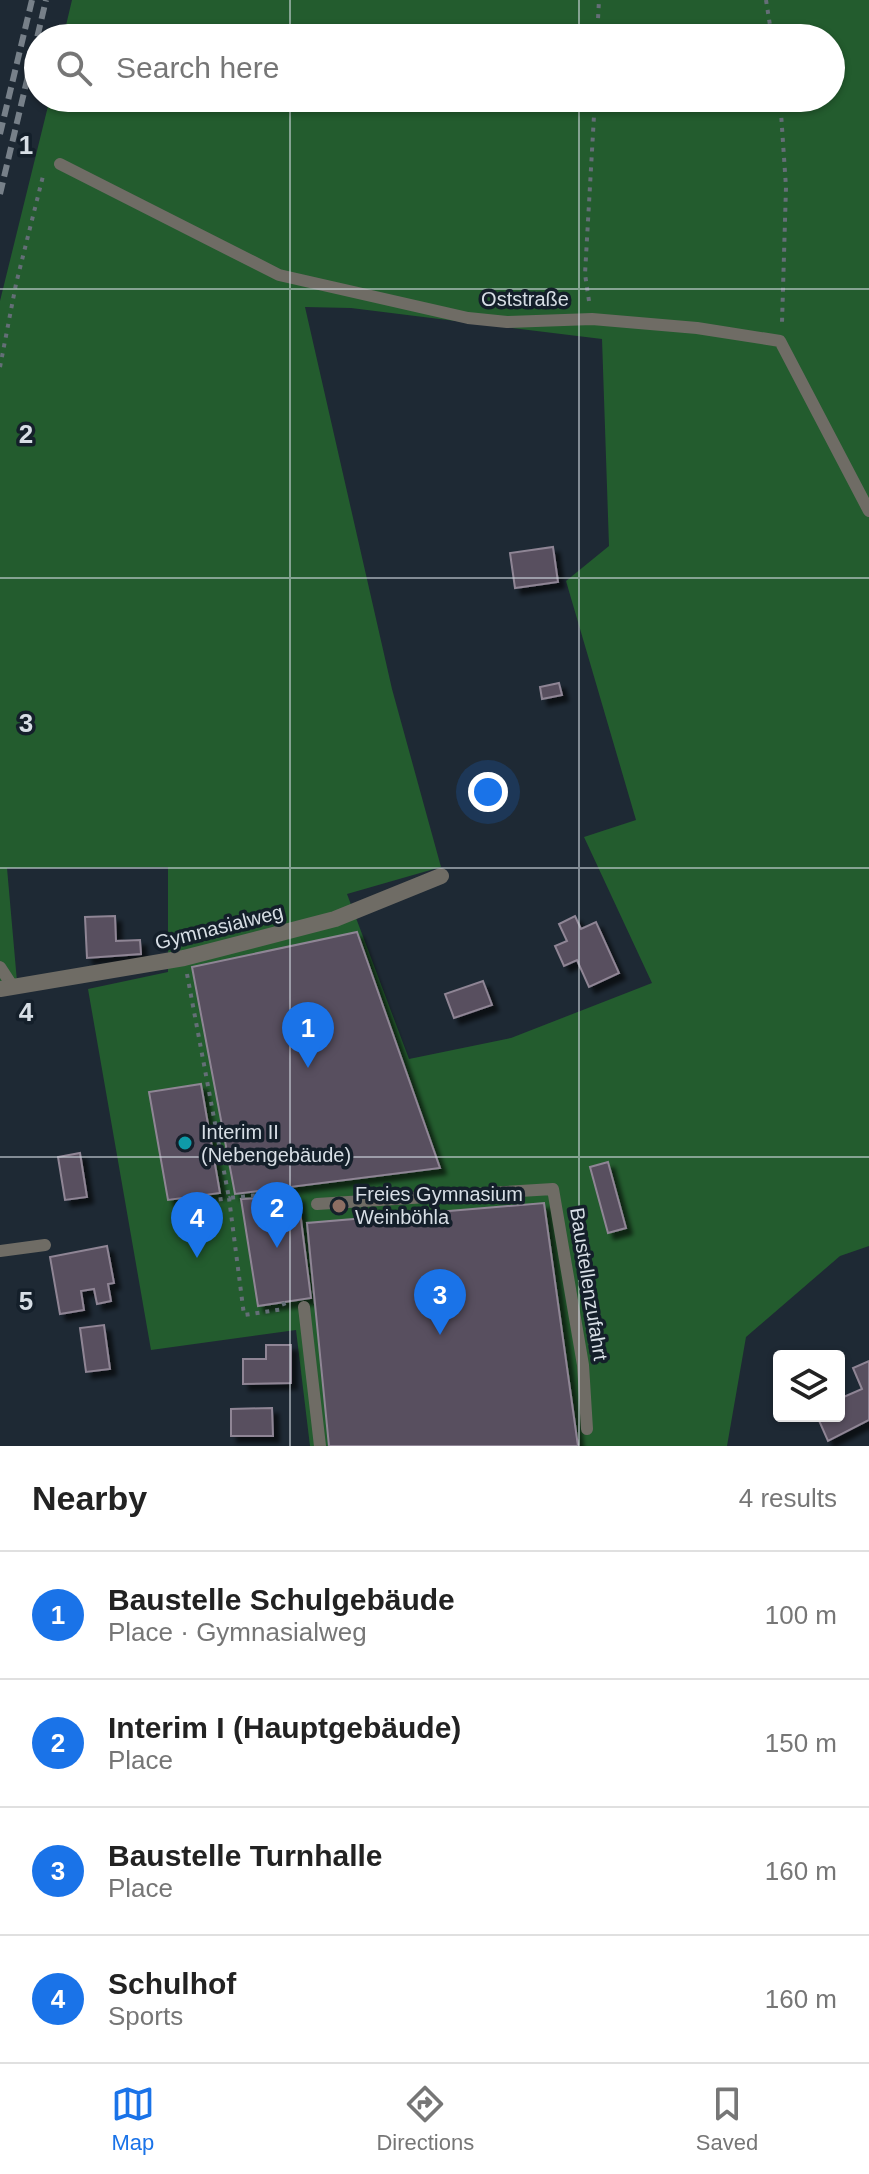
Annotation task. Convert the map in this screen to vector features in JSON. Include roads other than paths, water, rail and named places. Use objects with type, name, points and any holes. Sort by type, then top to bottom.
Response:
[{"type":"street","name":"Gymnasialweg","points":[[6,988],[184,958],[335,919],[441,876]]},
{"type":"lane","name":"Oststraße","points":[[60,164],[279,275],[468,318],[507,322],[592,319],[697,328],[780,341],[869,511]]},
{"type":"lane","points":[[0,967],[6,988]]},
{"type":"lane","name":"Baustellenzufahrt","points":[[317,1204],[553,1189],[583,1365],[587,1429]]},
{"type":"lane","points":[[0,1251],[45,1245]]},
{"type":"lane","points":[[304,1307],[320,1446]]},
{"type":"railway","points":[[26,24],[32,0]]},
{"type":"railway","points":[[40,24],[46,0]]},
{"type":"railway","points":[[0,134],[24,34]]},
{"type":"railway","points":[[0,194],[24,93]]},
{"type":"place","name":"Baustelle Schulgebäude","points":[[308,1068]]},
{"type":"place","name":"Interim II (Nebengebäude)","points":[[185,1143]]},
{"type":"place","name":"Freies Gymnasium Weinböhla","points":[[339,1206]]},
{"type":"place","name":"Interim I (Hauptgebäude)","points":[[277,1248]]},
{"type":"place","name":"Schulhof","points":[[197,1258]]},
{"type":"place","name":"Baustelle Turnhalle","points":[[440,1335]]}]
